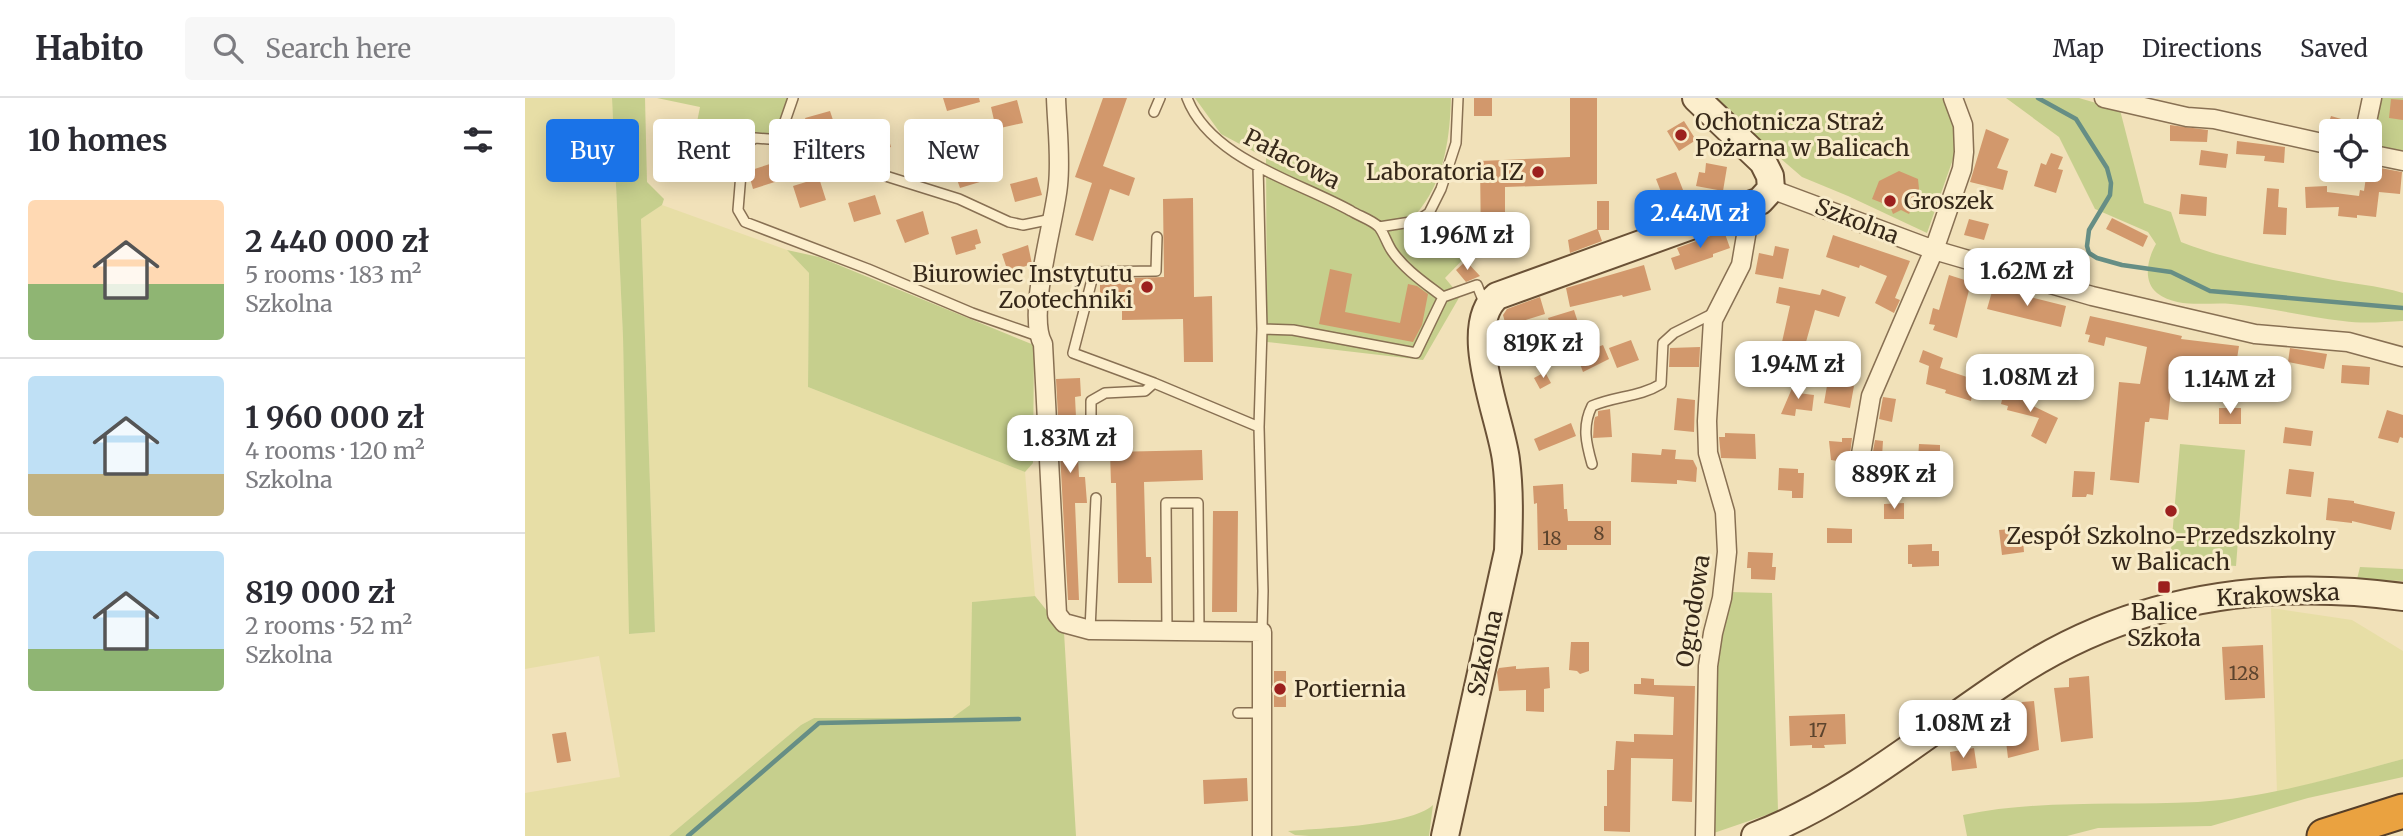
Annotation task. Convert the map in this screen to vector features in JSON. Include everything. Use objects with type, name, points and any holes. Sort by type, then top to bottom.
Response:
[{"type":"highway","points":[[2324,836],[2403,811]]},
{"type":"street","points":[[1056,98],[1059,176],[1044,252],[1038,336],[1043,344],[1057,614],[1064,623],[1090,630],[1262,632],[1262,836]]},
{"type":"street","points":[[1486,307],[1497,296],[1760,201],[1771,189],[1770,176],[1763,162],[1696,98]]},
{"type":"street","points":[[1860,460],[1871,396],[1934,250],[1962,169],[1963,125],[1953,98]]},
{"type":"street","points":[[2104,98],[2319,142]]},
{"type":"street","points":[[2368,119],[2372,98]]},
{"type":"street","points":[[2382,157],[2403,161]]},
{"type":"street","name":"Szkolna","points":[[1771,189],[1934,250],[2092,296],[2255,334],[2348,342],[2403,357]]},
{"type":"street","name":"Ogrodowa","points":[[1705,836],[1708,666],[1722,598],[1727,552],[1724,512],[1708,453],[1707,421],[1716,312],[1741,265],[1748,224],[1746,208]]},
{"type":"street","name":"Szkolna","points":[[1445,836],[1508,551],[1506,459],[1480,345],[1481,324],[1486,307]]},
{"type":"street","name":"Krakowska","points":[[1755,836],[1824,805],[1915,746],[2009,678],[2058,649],[2109,625],[2168,606],[2244,592],[2304,590],[2403,597]]},
{"type":"lane","points":[[787,119],[793,98]]},
{"type":"lane","points":[[1154,112],[1160,98]]},
{"type":"lane","name":"Pałacowa","points":[[1187,98],[1195,117],[1222,145],[1379,227]]},
{"type":"lane","points":[[1443,297],[1410,273],[1392,252],[1379,227],[1417,221],[1429,213],[1456,143],[1458,98]]},
{"type":"lane","points":[[769,138],[755,138],[743,149],[738,210],[745,222],[868,269],[972,313],[1038,336]]},
{"type":"lane","points":[[1258,166],[1262,329],[1259,427],[1262,632]]},
{"type":"lane","points":[[890,177],[959,199],[1009,222],[1023,225],[1052,219]]},
{"type":"lane","points":[[1157,237],[1156,271],[1094,272],[1073,354],[1154,383],[1259,427]]},
{"type":"lane","points":[[1262,329],[1293,330],[1416,353],[1443,297],[1477,285],[1486,307]]},
{"type":"lane","points":[[1592,464],[1586,443],[1586,420],[1592,406],[1608,399],[1651,390],[1661,384],[1663,343],[1674,333],[1716,312]]},
{"type":"lane","points":[[1125,444],[1091,446],[1091,401],[1105,393],[1145,391],[1154,383]]},
{"type":"lane","points":[[1090,630],[1096,498]]},
{"type":"lane","points":[[1167,631],[1166,503],[1198,503],[1199,631]]},
{"type":"lane","points":[[1238,713],[1262,713]]},
{"type":"shaded area","points":[[525,98],[612,98],[613,119],[546,119],[546,182],[616,182],[623,337],[630,634],[655,632],[641,219],[662,205],[787,250],[809,273],[808,387],[1025,472],[1035,596],[972,602],[971,705],[952,718],[814,718],[801,725],[669,836],[525,836],[525,793],[620,777],[599,656],[525,669]]},
{"type":"shaded area","points":[[2271,608],[2352,620],[2403,651],[2403,759],[2277,793]]},
{"type":"green space","points":[[612,98],[645,98],[647,182],[664,199],[662,205],[641,219],[655,632],[629,634],[623,337],[616,182],[639,182],[639,119],[613,119]]},
{"type":"green space","points":[[657,98],[789,98],[781,119],[769,119],[769,136],[755,133],[755,119],[698,119],[700,107]]},
{"type":"green space","points":[[1195,98],[1451,98],[1445,155],[1436,183],[1419,211],[1401,226],[1449,223],[1473,249],[1445,278],[1460,296],[1423,360],[1267,342],[1266,158],[1221,134]]},
{"type":"green space","points":[[1711,98],[1942,98],[1955,119],[1958,145],[1927,233],[1802,177]]},
{"type":"green space","points":[[2006,98],[2079,98],[2120,110],[2144,203],[2171,212],[2181,242],[2251,263],[2403,293],[2403,321],[2351,322],[2245,305],[2193,304],[2165,298],[2152,288],[2149,282],[2149,262],[2156,244],[2148,232],[2095,209],[2059,137]]},
{"type":"green space","points":[[2376,98],[2403,98],[2403,156],[2382,152],[2382,119],[2372,119]]},
{"type":"green space","points":[[787,250],[819,257],[1034,345],[1033,463],[1025,472],[808,387],[809,273]]},
{"type":"green space","points":[[2180,444],[2245,450],[2236,566],[2170,561]]},
{"type":"green space","points":[[2360,567],[2403,569],[2403,581],[2357,579]]},
{"type":"green space","points":[[1730,592],[1772,593],[1778,811],[1708,835],[1711,674]]},
{"type":"green space","points":[[1035,596],[1064,632],[1076,836],[669,836],[801,725],[814,718],[952,718],[970,705],[972,602]]},
{"type":"green space","points":[[2403,759],[2403,777],[2308,798],[2211,826],[2098,828],[2067,836],[1967,836],[1963,815],[2051,805],[2224,800],[2302,786]]},
{"type":"green space","points":[[1433,805],[1429,836],[1309,836],[1295,835],[1288,831],[1386,822],[1422,812]]},
{"type":"building","points":[[943,98],[979,98],[980,102],[947,111]]},
{"type":"building","points":[[1103,98],[1127,98],[1103,166],[1135,178],[1129,196],[1110,189],[1093,241],[1075,235],[1092,183],[1075,177]]},
{"type":"building","points":[[1474,98],[1492,98],[1492,116],[1474,116]]},
{"type":"building","name":"Laboratoria IZ","points":[[1570,98],[1597,98],[1597,184],[1505,187],[1505,248],[1481,248],[1480,161],[1570,157]]},
{"type":"building","points":[[2391,99],[2403,100],[2403,120],[2389,118]]},
{"type":"building","points":[[1017,100],[1023,123],[1003,127],[1003,119],[994,119],[991,107]]},
{"type":"building","points":[[830,111],[833,119],[805,119]]},
{"type":"building","name":"Ochotnicza Straż Pożarna w Balicach","points":[[1684,121],[1696,140],[1679,151],[1667,131]]},
{"type":"building","points":[[2170,125],[2208,130],[2207,142],[2170,141]]},
{"type":"building","points":[[1986,129],[2009,139],[1997,168],[2008,171],[2003,190],[1970,182]]},
{"type":"building","points":[[2237,141],[2285,147],[2284,163],[2264,161],[2265,156],[2236,154]]},
{"type":"building","points":[[2201,150],[2228,154],[2226,168],[2199,165]]},
{"type":"building","points":[[2051,153],[2063,157],[2058,169],[2063,170],[2056,193],[2034,186],[2041,163],[2046,165]]},
{"type":"building","points":[[1706,163],[1727,167],[1723,191],[1696,186],[1699,172],[1705,173]]},
{"type":"building","points":[[769,164],[769,182],[775,182],[753,189],[751,182],[755,182],[755,169]]},
{"type":"building","points":[[2382,168],[2402,172],[2400,194],[2379,192],[2376,217],[2338,216],[2339,207],[2306,208],[2305,187],[2327,186],[2327,192],[2359,196],[2360,190],[2364,191],[2365,182],[2382,182]]},
{"type":"building","points":[[1899,171],[1918,179],[1919,189],[1909,214],[1901,210],[1893,214],[1890,206],[1872,199],[1879,181]]},
{"type":"building","points":[[1676,172],[1683,190],[1663,197],[1656,179]]},
{"type":"building","points":[[1037,177],[1042,195],[1015,202],[1010,184]]},
{"type":"building","points":[[820,182],[826,200],[800,208],[793,186]]},
{"type":"building","points":[[958,182],[980,182],[960,188]]},
{"type":"building","points":[[2267,188],[2279,189],[2278,207],[2287,208],[2286,235],[2263,234]]},
{"type":"building","points":[[2181,194],[2207,197],[2206,216],[2179,214]]},
{"type":"building","points":[[875,195],[881,214],[854,222],[848,203]]},
{"type":"building","name":"Biurowiec Instytutu Zootechniki","points":[[1193,198],[1194,297],[1212,296],[1213,362],[1184,362],[1183,319],[1122,320],[1122,309],[1100,310],[1100,279],[1164,277],[1163,199]]},
{"type":"building","points":[[1597,201],[1609,201],[1609,230],[1598,230],[1602,241],[1570,253],[1568,240],[1597,229]]},
{"type":"building","points":[[923,211],[929,234],[905,243],[896,220]]},
{"type":"building","points":[[2112,218],[2148,236],[2143,247],[2106,229]]},
{"type":"building","points":[[1969,219],[1989,224],[1984,240],[1964,235]]},
{"type":"building","points":[[977,229],[981,243],[975,245],[976,249],[956,255],[951,237]]},
{"type":"building","points":[[1724,231],[1730,248],[1675,270],[1671,258],[1680,255],[1677,248]]},
{"type":"building","points":[[1833,235],[1910,261],[1895,298],[1900,300],[1894,313],[1875,303],[1887,276],[1860,265],[1859,268],[1826,257]]},
{"type":"building","points":[[1028,245],[1032,264],[1008,272],[1002,254]]},
{"type":"building","points":[[1775,246],[1789,249],[1783,279],[1755,274],[1759,253],[1773,256]]},
{"type":"building","points":[[1466,261],[1480,276],[1466,282],[1456,270]]},
{"type":"building","points":[[1644,265],[1651,290],[1570,307],[1566,288]]},
{"type":"building","points":[[1330,269],[1352,274],[1345,312],[1400,323],[1408,284],[1417,286],[1428,294],[1422,325],[1413,342],[1319,324]]},
{"type":"building","points":[[1949,275],[1971,282],[1957,338],[1933,330],[1935,325],[1929,324],[1933,308],[1939,310]]},
{"type":"building","points":[[1779,287],[1820,295],[1822,289],[1846,297],[1839,317],[1815,310],[1804,349],[1782,342],[1790,306],[1776,303]]},
{"type":"building","points":[[1993,288],[2066,306],[2061,327],[1987,309]]},
{"type":"building","points":[[1540,297],[1545,314],[1506,326],[1503,315],[1507,309]]},
{"type":"building","points":[[1574,310],[1587,351],[1603,345],[1609,359],[1583,372],[1570,337],[1556,341],[1548,318]]},
{"type":"building","points":[[2090,316],[2182,336],[2181,339],[2239,346],[2236,365],[2196,360],[2194,390],[2171,389],[2168,420],[2150,418],[2149,422],[2145,422],[2139,483],[2110,480],[2119,382],[2140,384],[2147,347],[2106,337],[2104,346],[2088,342],[2090,335],[2085,334]]},
{"type":"building","points":[[1631,340],[1639,360],[1617,368],[1609,348]]},
{"type":"building","points":[[1700,347],[1699,367],[1669,367],[1670,348]]},
{"type":"building","points":[[2290,348],[2327,354],[2324,369],[2288,362]]},
{"type":"building","points":[[1923,350],[1943,358],[1940,368],[1967,377],[1966,381],[1974,383],[1971,401],[1926,384],[1929,366],[1919,362]]},
{"type":"building","points":[[2342,365],[2370,367],[2369,385],[2341,383]]},
{"type":"building","points":[[2055,368],[2061,377],[2087,368],[2093,382],[2070,391],[2060,399],[2044,377]]},
{"type":"building","points":[[1545,372],[1551,383],[1540,389],[1534,378]]},
{"type":"building","points":[[1080,378],[1081,396],[1075,397],[1079,477],[1085,477],[1087,503],[1075,503],[1079,600],[1068,600],[1056,379]]},
{"type":"building","points":[[2257,378],[2280,378],[2280,395],[2258,396]]},
{"type":"building","points":[[1796,379],[1800,380],[1798,393],[1814,395],[1812,411],[1796,409],[1795,416],[1781,414]]},
{"type":"building","points":[[1828,380],[1854,386],[1850,408],[1824,403]]},
{"type":"building","points":[[2005,388],[2027,393],[2025,402],[2058,418],[2046,444],[2031,436],[2039,418],[2007,410],[2008,406],[2001,404]]},
{"type":"building","points":[[1883,397],[1896,399],[1892,422],[1879,419]]},
{"type":"building","points":[[1677,398],[1695,400],[1694,432],[1674,430]]},
{"type":"building","points":[[2219,408],[2241,408],[2241,424],[2219,424]]},
{"type":"building","points":[[1610,409],[1612,437],[1593,438],[1598,411]]},
{"type":"building","points":[[2387,410],[2403,415],[2403,438],[2400,437],[2398,443],[2378,438]]},
{"type":"building","points":[[1571,423],[1576,436],[1539,451],[1534,439]]},
{"type":"building","points":[[2285,427],[2313,431],[2311,446],[2283,443]]},
{"type":"building","points":[[1725,433],[1755,434],[1756,459],[1721,458],[1719,437],[1725,437]]},
{"type":"building","points":[[1842,438],[1852,438],[1849,463],[1831,460],[1829,441],[1842,442]]},
{"type":"building","points":[[1875,440],[1883,441],[1881,472],[1864,471],[1871,463]]},
{"type":"building","points":[[1919,444],[1940,445],[1940,460],[1918,459]]},
{"type":"building","points":[[1662,449],[1676,450],[1675,459],[1693,460],[1697,468],[1696,482],[1631,482],[1632,453],[1661,455]]},
{"type":"building","points":[[1202,450],[1203,480],[1144,482],[1146,557],[1151,557],[1152,583],[1118,583],[1116,483],[1111,483],[1110,452]]},
{"type":"building","points":[[1779,468],[1798,469],[1798,473],[1804,473],[1803,498],[1792,498],[1792,491],[1778,490]]},
{"type":"building","points":[[2289,469],[2314,472],[2311,497],[2286,494]]},
{"type":"building","points":[[2074,471],[2095,472],[2093,495],[2072,497]]},
{"type":"building","points":[[1563,484],[1564,509],[1567,509],[1568,521],[1611,521],[1611,545],[1567,545],[1567,550],[1538,550],[1537,503],[1534,504],[1533,486]]},
{"type":"building","points":[[2328,498],[2354,501],[2395,512],[2391,530],[2352,521],[2326,520]]},
{"type":"building","points":[[1904,503],[1904,519],[1884,519],[1884,504]]},
{"type":"building","points":[[1213,511],[1238,511],[1237,612],[1212,612]]},
{"type":"building","points":[[1827,528],[1852,529],[1852,543],[1827,543]]},
{"type":"building","points":[[2022,528],[2024,552],[2002,555],[1999,530]]},
{"type":"building","points":[[1932,544],[1932,551],[1939,551],[1939,566],[1912,567],[1912,564],[1908,564],[1908,545]]},
{"type":"building","points":[[1748,552],[1773,553],[1775,580],[1751,579],[1751,568],[1747,568]]},
{"type":"building","points":[[1571,642],[1589,642],[1589,671],[1580,674],[1569,670]]},
{"type":"building","points":[[2263,645],[2265,698],[2225,700],[2222,647]]},
{"type":"building","points":[[1516,666],[1516,669],[1549,667],[1550,688],[1544,689],[1544,712],[1526,711],[1526,690],[1499,691],[1499,668]]},
{"type":"building","name":"Portiernia","points":[[1274,671],[1286,671],[1286,707],[1274,707]]},
{"type":"building","points":[[2089,676],[2093,738],[2061,742],[2054,688],[2069,687],[2069,678]]},
{"type":"building","points":[[1641,678],[1654,679],[1654,685],[1695,686],[1692,802],[1672,801],[1673,759],[1631,758],[1630,832],[1604,831],[1607,770],[1614,770],[1616,741],[1634,742],[1634,734],[1673,735],[1674,697],[1634,694],[1634,684],[1641,684]]},
{"type":"building","points":[[2034,701],[2039,750],[2008,758],[2003,716],[2022,702]]},
{"type":"building","points":[[1845,714],[1846,744],[1824,745],[1825,748],[1812,748],[1812,745],[1790,746],[1789,716]]},
{"type":"building","points":[[566,732],[571,761],[557,763],[552,734]]},
{"type":"building","points":[[1974,748],[1977,768],[1952,771],[1950,752]]},
{"type":"building","points":[[1247,778],[1248,801],[1204,804],[1203,780]]},
{"type":"waterway","points":[[2038,98],[2076,119],[2107,168],[2111,183],[2110,195],[2089,230],[2087,246],[2089,253],[2097,258],[2122,265],[2171,272],[2210,291],[2403,308]]},
{"type":"waterway","points":[[688,836],[819,723],[1019,719]]},
{"type":"place","name":"Ochotnicza Straż Pożarna w Balicach","points":[[1681,135]]},
{"type":"place","name":"Laboratoria IZ","points":[[1538,172]]},
{"type":"place","name":"Groszek","points":[[1890,201]]},
{"type":"place","name":"Biurowiec Instytutu Zootechniki","points":[[1147,287]]},
{"type":"place","name":"Zespół Szkolno-Przedszkolny w Balicach","points":[[2171,511]]},
{"type":"place","name":"Balice Szkoła","points":[[2164,587]]},
{"type":"place","name":"Portiernia","points":[[1280,689]]}]
